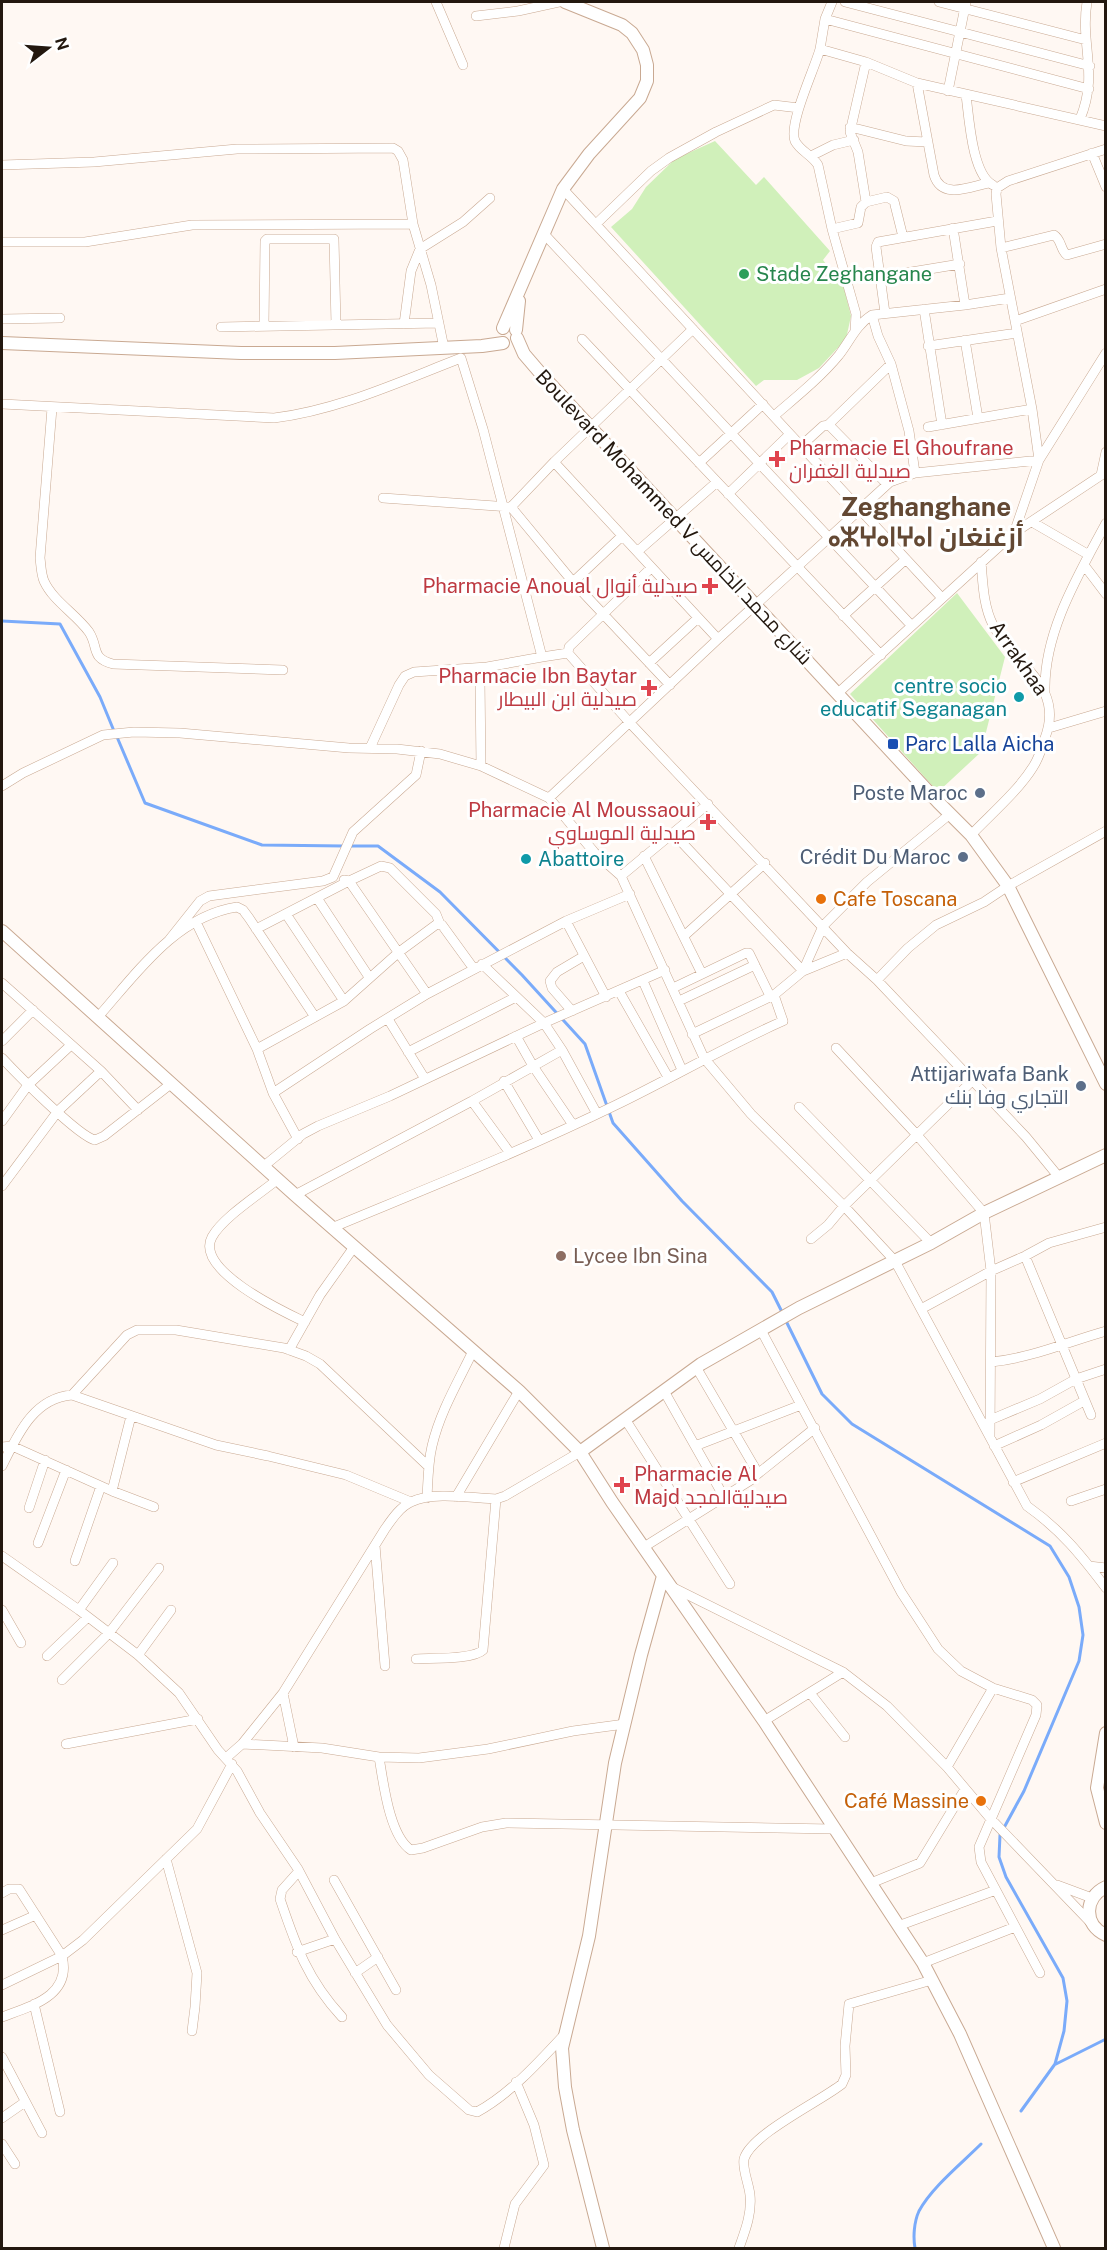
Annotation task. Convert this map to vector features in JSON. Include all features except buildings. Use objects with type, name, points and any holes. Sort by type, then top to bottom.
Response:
[{"type":"street","points":[[436,2],[463,65]]},
{"type":"street","points":[[476,16],[559,2]]},
{"type":"street","points":[[2,405],[274,417],[295,415],[345,402],[473,346],[508,336],[519,293],[563,189],[589,154],[640,98],[646,81],[647,71],[643,50],[632,33],[614,22],[565,2]]},
{"type":"street","points":[[832,2],[825,19],[820,49],[799,108],[794,137],[799,147],[818,165],[832,229],[856,314],[855,331]]},
{"type":"street","points":[[845,2],[1090,66]]},
{"type":"street","points":[[939,2],[965,5],[1086,40]]},
{"type":"street","points":[[1080,119],[1089,89],[1090,66],[1086,40],[1087,2]]},
{"type":"street","points":[[948,91],[965,5]]},
{"type":"street","points":[[825,19],[1089,89]]},
{"type":"street","points":[[820,49],[866,62],[917,83],[1106,126]]},
{"type":"street","points":[[866,62],[850,127],[858,153],[866,202]]},
{"type":"street","points":[[917,83],[934,175],[940,187],[950,191],[988,183]]},
{"type":"street","points":[[966,95],[978,165],[988,183],[997,188]]},
{"type":"street","points":[[596,224],[651,171],[669,158],[716,132],[774,105],[799,108]]},
{"type":"street","points":[[850,127],[906,141],[927,142]]},
{"type":"street","points":[[811,156],[833,145],[854,140]]},
{"type":"street","points":[[2,165],[94,162],[237,149],[393,148],[398,151],[403,160],[413,224],[444,348]]},
{"type":"street","points":[[997,188],[1008,181],[1106,148]]},
{"type":"street","points":[[1092,153],[1106,187]]},
{"type":"street","points":[[997,188],[997,221],[1001,248],[1032,409],[1039,460]]},
{"type":"street","points":[[563,189],[942,598]]},
{"type":"street","points":[[832,229],[858,223],[860,210],[866,202],[887,197],[892,199],[903,237]]},
{"type":"street","points":[[404,324],[411,271],[420,249],[463,222],[490,198]]},
{"type":"street","points":[[885,313],[877,243],[997,221]]},
{"type":"street","points":[[2,242],[85,242],[192,225],[413,224]]},
{"type":"street","points":[[953,228],[965,305]]},
{"type":"street","points":[[545,235],[911,626]]},
{"type":"street","points":[[1001,248],[1054,235],[1067,255],[1106,244]]},
{"type":"street","points":[[264,326],[267,239],[334,239],[336,325]]},
{"type":"street","points":[[880,277],[960,264]]},
{"type":"street","points":[[1015,321],[1106,289]]},
{"type":"street","points":[[774,417],[833,361],[855,331],[872,315],[1010,298]]},
{"type":"street","points":[[924,309],[942,424]]},
{"type":"street","points":[[872,315],[878,336],[891,364],[909,431],[915,473]]},
{"type":"street","points":[[2,319],[60,318]]},
{"type":"street","points":[[221,327],[439,323]]},
{"type":"street","points":[[507,507],[693,329]]},
{"type":"street","points":[[928,346],[1017,333]]},
{"type":"street","name":"Boulevard Mohammed V شارع محمد الخامس","points":[[508,336],[971,835],[1008,886],[1102,1070],[1106,1084]]},
{"type":"street","points":[[582,339],[880,655]]},
{"type":"street","points":[[965,340],[978,418]]},
{"type":"street","points":[[2,344],[265,353],[336,353],[444,348],[460,352]]},
{"type":"street","points":[[460,352],[507,507],[542,657]]},
{"type":"street","points":[[1014,533],[1039,460],[1106,353]]},
{"type":"street","points":[[801,446],[828,424],[891,364]]},
{"type":"street","points":[[699,463],[763,404]]},
{"type":"street","points":[[52,408],[40,558],[42,576],[47,586],[89,632],[98,656],[103,661],[113,664],[283,670]]},
{"type":"street","points":[[928,427],[1032,409]]},
{"type":"street","points":[[828,424],[887,484]]},
{"type":"street","points":[[728,494],[790,434]]},
{"type":"street","points":[[838,693],[1014,533],[1103,474],[1106,452]]},
{"type":"street","points":[[549,798],[887,484],[915,473],[1039,460]]},
{"type":"street","points":[[554,462],[718,639]]},
{"type":"street","points":[[638,551],[717,482]]},
{"type":"street","points":[[383,498],[507,507],[573,582],[670,685]]},
{"type":"street","points":[[1032,522],[1089,555]]},
{"type":"street","points":[[1045,690],[1048,660],[1056,631],[1076,580],[1106,523]]},
{"type":"street","points":[[573,582],[622,536]]},
{"type":"street","points":[[843,616],[906,559]]},
{"type":"street","name":"Arrakhaa","points":[[971,835],[1028,774],[1040,755],[1049,728],[1050,706],[1045,690],[1012,653],[994,626],[984,598],[981,562]]},
{"type":"street","points":[[1084,566],[1106,594]]},
{"type":"street","points":[[651,568],[569,646],[568,653],[630,723],[1026,1137],[1058,1176]]},
{"type":"street","points":[[649,663],[699,618]]},
{"type":"street","points":[[370,748],[405,676],[414,672],[487,667],[568,653]]},
{"type":"street","points":[[481,766],[480,680],[482,672],[487,667]]},
{"type":"street","points":[[1049,728],[1106,711]]},
{"type":"street","points":[[2,786],[23,773],[103,735],[134,732],[180,733],[421,751],[481,766],[549,798],[594,852],[621,876],[704,1058],[751,1114],[844,1206],[895,1261],[1027,1506],[1059,1530],[1106,1588]]},
{"type":"street","points":[[333,878],[353,832],[416,775],[421,751]]},
{"type":"street","points":[[621,876],[708,804]]},
{"type":"street","points":[[803,971],[823,926],[867,882],[950,814]]},
{"type":"street","points":[[877,980],[908,948],[936,925],[984,902],[1106,831]]},
{"type":"street","points":[[673,833],[803,971]]},
{"type":"street","points":[[644,856],[702,974]]},
{"type":"street","points":[[684,936],[765,863]]},
{"type":"street","points":[[256,929],[381,866],[390,868],[436,914],[440,924],[478,967],[545,1022],[597,1114]]},
{"type":"street","points":[[98,1017],[145,963],[169,940],[200,901],[208,896],[333,878],[349,881],[427,994]]},
{"type":"street","points":[[273,1093],[427,994],[566,921],[630,894]]},
{"type":"street","points":[[317,898],[369,977]]},
{"type":"street","points":[[169,940],[196,922],[219,911],[237,907],[243,910],[315,1017]]},
{"type":"street","points":[[286,914],[345,1001]]},
{"type":"street","points":[[566,921],[606,997]]},
{"type":"street","points":[[196,922],[257,1049],[273,1093],[298,1138]]},
{"type":"street","points":[[257,1049],[345,1001],[399,952],[436,924],[440,924]]},
{"type":"street","points":[[2,931],[295,1195],[519,1391],[580,1452],[612,1502],[764,1721],[923,1963],[960,2034],[1054,2248]]},
{"type":"street","points":[[334,1227],[615,1106],[704,1058],[783,1021],[772,995],[746,952],[673,988]]},
{"type":"street","points":[[692,1034],[772,995],[803,971],[847,952]]},
{"type":"street","points":[[568,1013],[550,981],[557,972],[584,956]]},
{"type":"street","points":[[679,1001],[754,965]]},
{"type":"street","points":[[264,1166],[298,1138],[318,1126],[665,970]]},
{"type":"street","points":[[643,981],[682,1070]]},
{"type":"street","points":[[2,983],[101,1071],[138,1110]]},
{"type":"street","points":[[619,991],[668,1077]]},
{"type":"street","points":[[408,1052],[516,997]]},
{"type":"street","points":[[2,1041],[33,1010]]},
{"type":"street","points":[[388,1019],[425,1079]]},
{"type":"street","points":[[516,1036],[533,1066],[573,1125]]},
{"type":"street","points":[[2,1121],[28,1085],[70,1045]]},
{"type":"street","points":[[836,1048],[917,1135],[984,1213],[991,1271],[990,1420],[992,1443]]},
{"type":"street","points":[[295,1195],[472,1101],[562,1050]]},
{"type":"street","points":[[2,1058],[28,1085],[85,1136],[95,1140],[104,1136],[172,1083]]},
{"type":"street","points":[[2,1186],[58,1111],[101,1071]]},
{"type":"street","points":[[504,1081],[539,1140]]},
{"type":"street","points":[[811,1239],[828,1225],[844,1206],[972,1081]]},
{"type":"street","points":[[472,1101],[510,1153]]},
{"type":"street","points":[[799,1107],[931,1243]]},
{"type":"street","points":[[2,1985],[62,1956],[83,1940],[196,1829],[229,1761],[283,1693],[395,1515],[411,1502],[427,1498],[496,1499],[510,1494],[580,1452],[696,1367],[792,1312],[931,1243],[984,1213],[1058,1176],[1106,1155]]},
{"type":"street","points":[[278,1179],[223,1223],[211,1239],[210,1245],[215,1261],[241,1287],[264,1302],[305,1322]]},
{"type":"street","points":[[921,1309],[1048,1243],[1106,1227]]},
{"type":"street","points":[[289,1350],[320,1295],[354,1247]]},
{"type":"street","points":[[1025,1256],[1091,1416]]},
{"type":"street","points":[[72,1395],[127,1335],[136,1330],[176,1330],[289,1350],[320,1364],[428,1466]]},
{"type":"street","points":[[761,1330],[901,1592],[938,1649],[954,1665],[993,1688],[1032,1700],[1037,1707],[1036,1715],[978,1853],[1040,1973]]},
{"type":"street","points":[[991,1362],[1016,1359],[1106,1331]]},
{"type":"street","points":[[427,1498],[428,1466],[432,1447],[445,1407],[473,1351]]},
{"type":"street","points":[[696,1367],[755,1468],[754,1476]]},
{"type":"street","points":[[990,1420],[1040,1399],[1076,1379],[1106,1369]]},
{"type":"street","points":[[456,1497],[519,1391]]},
{"type":"street","points":[[664,1391],[724,1497]]},
{"type":"street","points":[[2,1466],[24,1424],[39,1410],[59,1397],[72,1395],[216,1445],[346,1475],[411,1502]]},
{"type":"street","points":[[992,1443],[1041,1425],[1084,1401]]},
{"type":"street","points":[[695,1446],[734,1433],[801,1405]]},
{"type":"street","points":[[112,1491],[130,1416]]},
{"type":"street","points":[[625,1419],[730,1584]]},
{"type":"street","points":[[645,1547],[754,1476],[815,1428]]},
{"type":"street","points":[[1013,1482],[1106,1443]]},
{"type":"street","points":[[2,1447],[12,1446],[112,1491],[154,1507]]},
{"type":"street","points":[[29,1508],[45,1460]]},
{"type":"street","points":[[38,1543],[66,1470]]},
{"type":"street","points":[[75,1561],[101,1486]]},
{"type":"street","points":[[1071,1501],[1106,1489]]},
{"type":"street","points":[[416,1659],[468,1656],[479,1654],[483,1650],[496,1499]]},
{"type":"street","points":[[375,1545],[385,1666]]},
{"type":"street","points":[[2,1556],[79,1610],[138,1655],[172,1685],[229,1761],[299,1871],[334,1939],[387,2025],[429,2075],[469,2110],[479,2111],[516,2082],[539,2062],[565,2034]]},
{"type":"street","points":[[79,1610],[113,1563]]},
{"type":"street","points":[[1089,1566],[1106,1568]]},
{"type":"street","points":[[62,1680],[109,1633],[159,1568]]},
{"type":"street","points":[[667,1581],[843,1672],[887,1706],[947,1767],[992,1820],[1100,1931]]},
{"type":"street","points":[[603,2248],[584,2179],[565,2087],[562,2058],[565,2034],[589,1936],[605,1826],[624,1724],[667,1581]]},
{"type":"street","points":[[2,1610],[21,1643]]},
{"type":"street","points":[[138,1655],[171,1610]]},
{"type":"street","points":[[47,1656],[88,1617]]},
{"type":"street","points":[[764,1721],[843,1672]]},
{"type":"street","points":[[947,1767],[993,1688]]},
{"type":"street","points":[[283,1693],[294,1746]]},
{"type":"street","points":[[810,1693],[845,1737]]},
{"type":"street","points":[[66,1744],[198,1719]]},
{"type":"street","points":[[242,1744],[322,1748],[406,1758],[488,1749],[573,1731],[624,1724]]},
{"type":"street","points":[[1106,1733],[1097,1788],[1106,1823]]},
{"type":"street","points":[[379,1756],[391,1815],[401,1838],[409,1849],[419,1849],[482,1827],[499,1824],[557,1823],[605,1826],[833,1829]]},
{"type":"street","points":[[871,1883],[920,1863],[965,1789]]},
{"type":"street","points":[[166,1859],[197,1973],[192,2031]]},
{"type":"street","points":[[299,1871],[279,1894],[297,1952],[317,1987],[342,2017]]},
{"type":"street","points":[[334,1880],[396,1990]]},
{"type":"street","points":[[1050,1881],[1070,1891],[1101,1888]]},
{"type":"street","points":[[1100,1931],[1089,1914],[1101,1888]]},
{"type":"street","points":[[2,1893],[9,1889],[19,1889],[62,1956],[64,1973],[51,1995],[2,2017]]},
{"type":"street","points":[[898,1926],[996,1890]]},
{"type":"street","points":[[2,1930],[36,1915]]},
{"type":"street","points":[[923,1963],[1015,1927]]},
{"type":"street","points":[[297,1952],[334,1939]]},
{"type":"street","points":[[355,1973],[378,1957]]},
{"type":"street","points":[[739,2248],[750,2208],[744,2163],[746,2156],[771,2130],[842,2084],[846,2075],[844,2046],[849,2004],[932,1980]]},
{"type":"street","points":[[34,2004],[60,2112]]},
{"type":"street","points":[[2,2061],[42,2133]]},
{"type":"street","points":[[504,2248],[515,2204],[543,2165],[534,2126],[516,2082]]},
{"type":"street","points":[[2,2118],[25,2102]]},
{"type":"street","points":[[2,2144],[15,2164]]},
{"type":"green space","name":"Stade Zeghangane","points":[[715,141],[756,185],[764,177],[830,251],[823,260],[844,288],[851,316],[846,339],[819,368],[797,380],[764,380],[756,386],[611,227],[632,209],[646,187],[675,159]]},
{"type":"green space","points":[[957,593],[1005,657],[981,752],[938,792],[850,694]]},
{"type":"waterway","points":[[2,621],[60,624],[100,697],[114,731]]},
{"type":"waterway","points":[[117,737],[145,803],[262,845],[344,846]]},
{"type":"waterway","points":[[350,846],[378,846],[440,892],[522,975],[585,1044],[613,1123],[682,1201],[772,1292],[782,1312]]},
{"type":"waterway","points":[[786,1321],[822,1394],[852,1424],[1050,1546],[1069,1577],[1079,1607],[1083,1635],[1079,1661],[1024,1791],[1000,1835],[999,1857],[1006,1877],[1063,1978],[1067,2001],[1064,2031],[1055,2064],[1021,2111]]},
{"type":"waterway","points":[[1056,2064],[1106,2039]]},
{"type":"waterway","points":[[915,2248],[914,2234],[919,2211],[939,2184],[981,2144]]},
{"type":"place","name":"Stade Zeghangane","points":[[744,274]]},
{"type":"place","name":"Pharmacie El Ghoufrane صيدلية الغفران","points":[[777,459]]},
{"type":"place","name":"Pharmacie Anoual صيدلية أنوال","points":[[710,586]]},
{"type":"place","name":"Pharmacie Ibn Baytar صيدلية ابن البيطار","points":[[649,688]]},
{"type":"place","name":"centre socio educatif Seganagan","points":[[1019,697]]},
{"type":"place","name":"Parc Lalla Aicha","points":[[893,744]]},
{"type":"place","name":"Poste Maroc","points":[[980,793]]},
{"type":"place","name":"Pharmacie Al Moussaoui صيدلية الموساوي","points":[[708,822]]},
{"type":"place","name":"Crédit Du Maroc","points":[[963,857]]},
{"type":"place","name":"Abattoire","points":[[526,859]]},
{"type":"place","name":"Cafe Toscana","points":[[821,899]]},
{"type":"place","name":"Attijariwafa Bank التجاري وفا بنك","points":[[1081,1086]]},
{"type":"place","name":"Lycee Ibn Sina","points":[[561,1256]]},
{"type":"place","name":"Pharmacie Al Majd صيدليةالمجد","points":[[622,1485]]},
{"type":"place","name":"Café Massine","points":[[981,1801]]},
{"type":"district","name":"Zeghanghane ⴰⵣⵖⴰⵏⵖⴰⵏ أزغنغان","points":[[926,522]]}]
